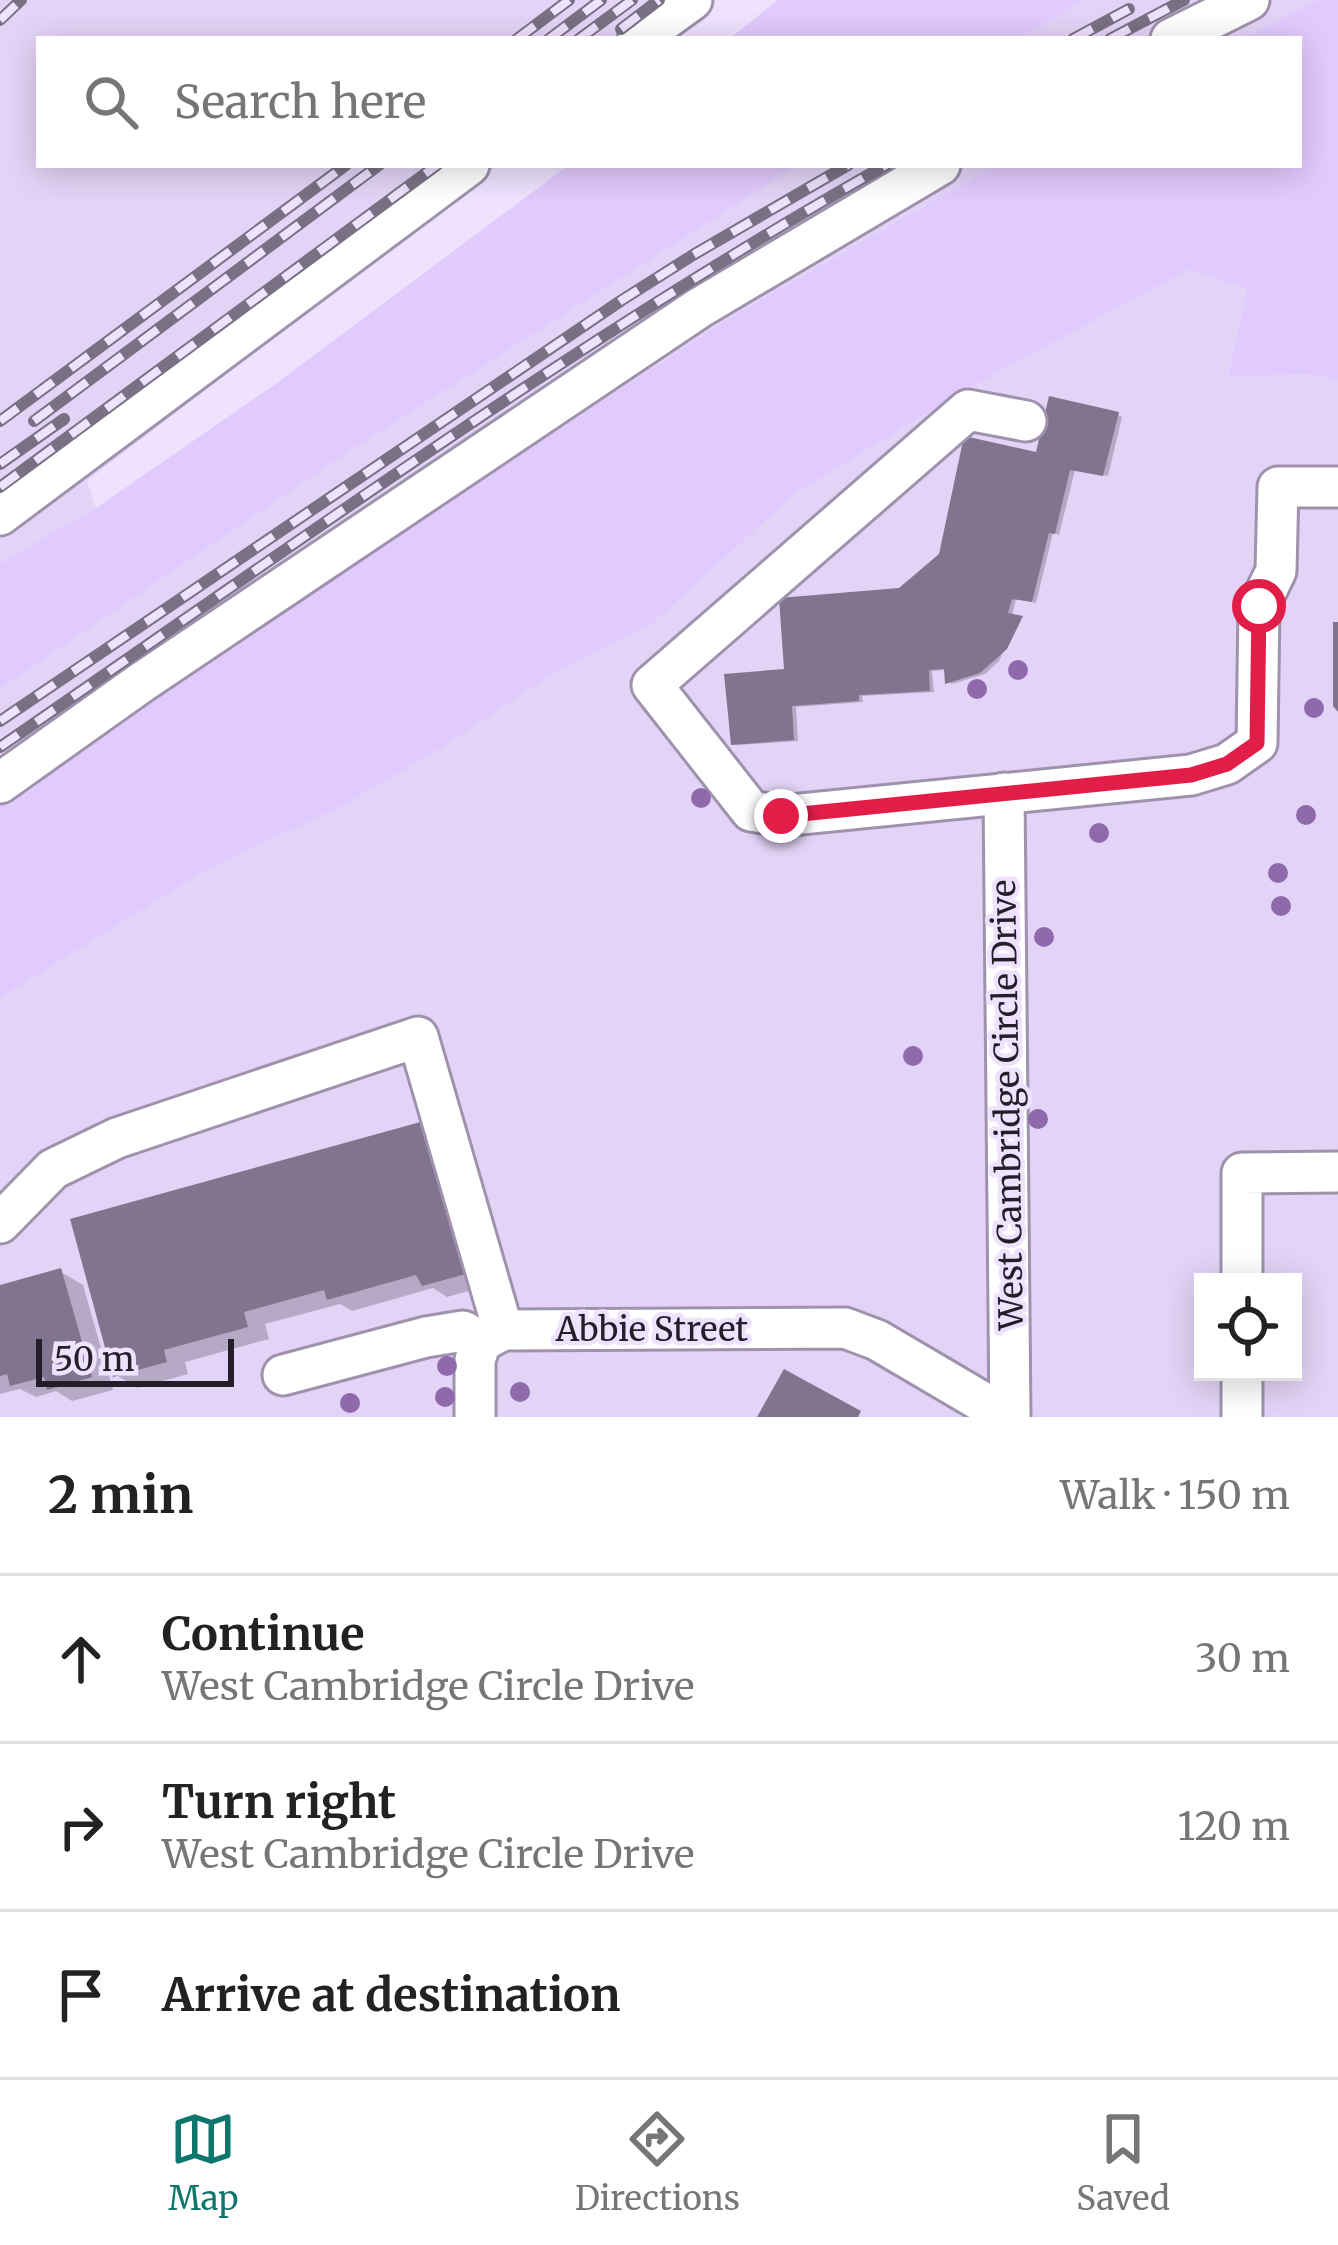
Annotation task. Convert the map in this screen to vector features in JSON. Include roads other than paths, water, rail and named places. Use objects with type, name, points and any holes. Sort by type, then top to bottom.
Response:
[{"type":"street","points":[[642,36],[692,0]]},
{"type":"street","points":[[1178,36],[1249,0]]},
{"type":"street","points":[[0,515],[465,168]]},
{"type":"street","points":[[0,783],[142,682],[699,308],[935,168]]},
{"type":"street","points":[[1026,421],[968,410],[652,685],[752,811],[781,816],[1191,775],[1227,764],[1257,743],[1259,606],[1276,571],[1278,487],[1338,487]]},
{"type":"street","name":"West Cambridge Circle Drive","points":[[1004,793],[1009,1417]]},
{"type":"street","points":[[0,1223],[53,1169],[117,1138],[418,1037],[492,1336],[475,1360],[475,1417]]},
{"type":"street","points":[[1242,1273],[1243,1173],[1338,1172]]},
{"type":"street","name":"Abbie Street","points":[[283,1375],[463,1331],[492,1336],[845,1328],[877,1340],[1009,1417]]},
{"type":"street","points":[[1241,1417],[1242,1381]]},
{"type":"railway","points":[[0,20],[21,0]]},
{"type":"railway","points":[[521,36],[569,0]]},
{"type":"railway","points":[[553,36],[601,0]]},
{"type":"railway","points":[[583,36],[632,0]]},
{"type":"railway","points":[[621,29],[659,0]]},
{"type":"railway","points":[[1116,36],[1184,0]]},
{"type":"railway","points":[[1079,36],[1129,9]]},
{"type":"railway","points":[[0,421],[342,168]]},
{"type":"railway","points":[[34,421],[375,168]]},
{"type":"railway","points":[[0,487],[433,168]]},
{"type":"railway","points":[[0,721],[622,300],[843,168]]},
{"type":"railway","points":[[0,747],[547,373],[881,168]]},
{"type":"railway","points":[[0,464],[64,419]]}]
